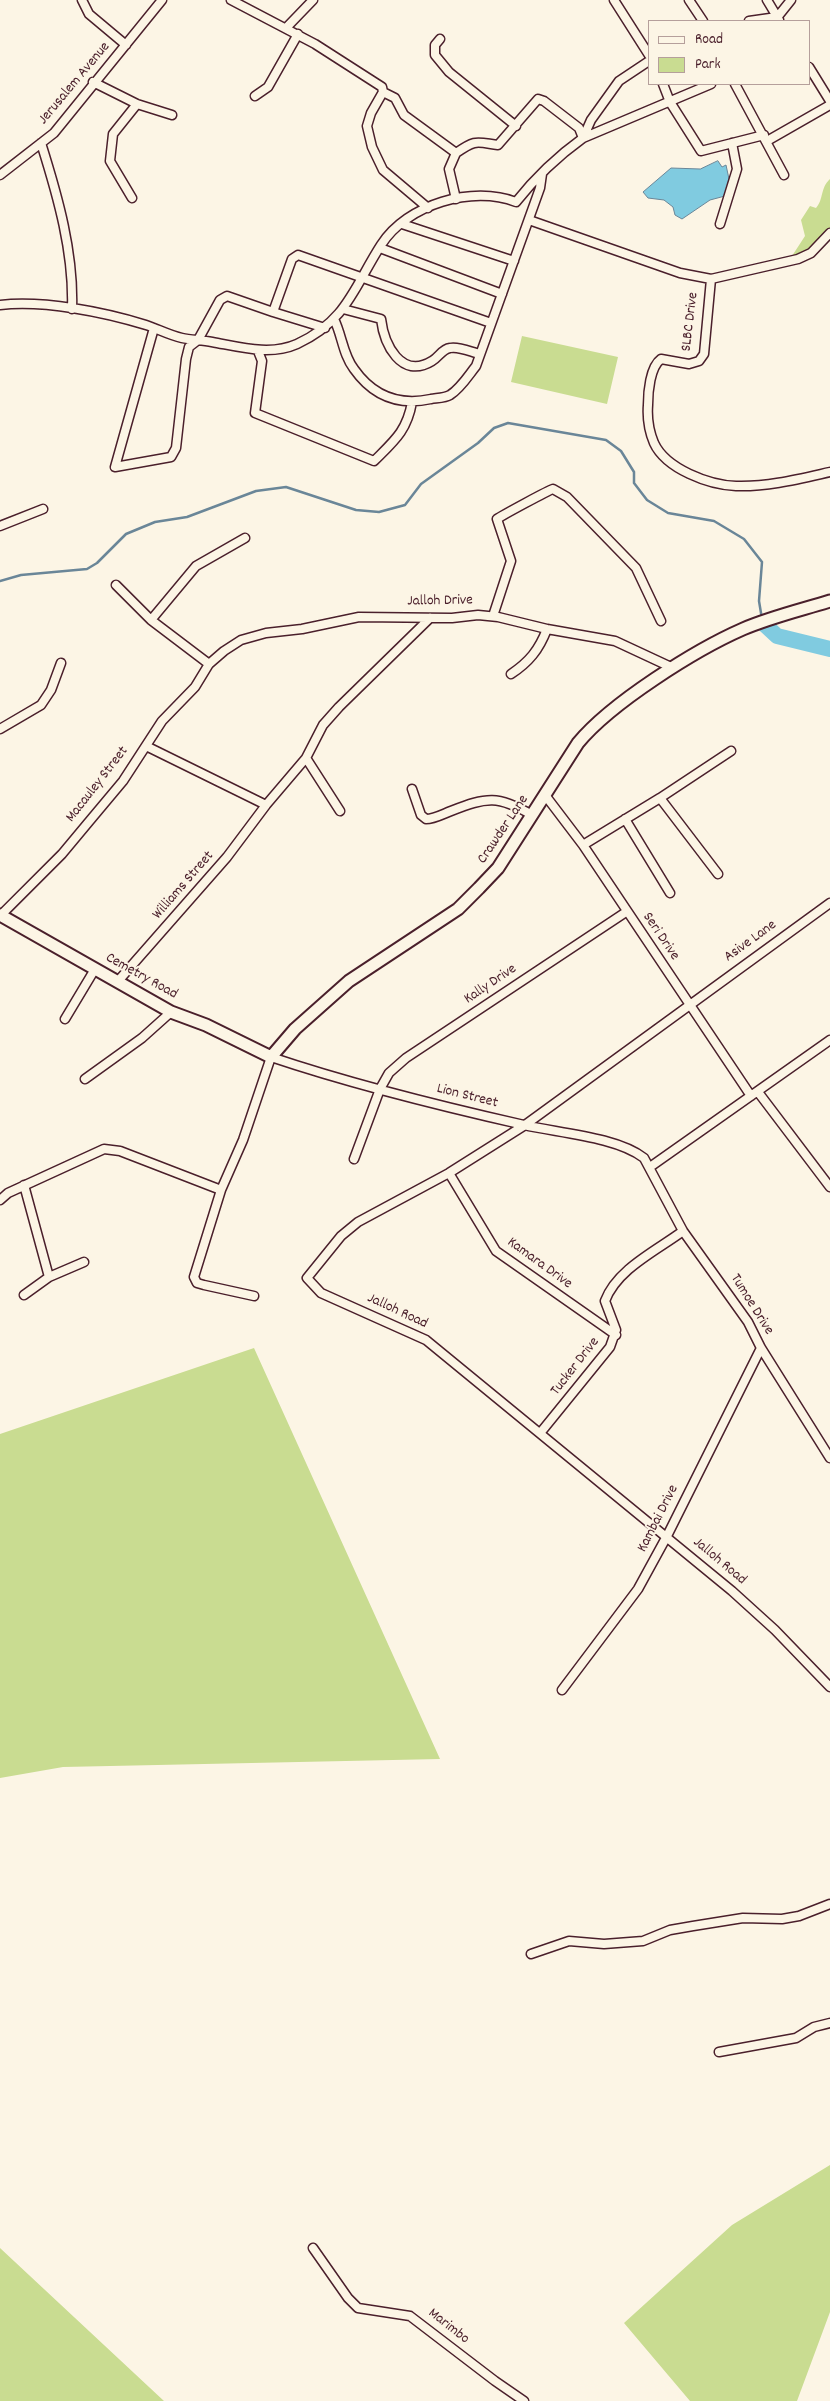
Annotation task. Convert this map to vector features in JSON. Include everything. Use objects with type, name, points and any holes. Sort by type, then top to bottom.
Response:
[{"type":"street","points":[[82,0],[89,14],[126,44]]},
{"type":"street","name":"Jerusalem Avenue","points":[[0,175],[54,133],[93,82],[162,0]]},
{"type":"street","points":[[231,0],[298,34],[369,78],[382,87],[383,92],[395,98],[404,115],[456,152]]},
{"type":"street","points":[[286,28],[313,0]]},
{"type":"street","points":[[614,0],[648,53]]},
{"type":"street","points":[[689,0],[702,20]]},
{"type":"street","points":[[767,0],[777,20],[791,0]]},
{"type":"street","points":[[255,96],[268,87],[298,34]]},
{"type":"street","points":[[440,39],[435,45],[435,55],[449,72],[516,126]]},
{"type":"street","points":[[583,138],[591,120],[619,81],[648,62]]},
{"type":"street","points":[[810,69],[830,101]]},
{"type":"street","points":[[93,82],[137,104],[172,115]]},
{"type":"street","points":[[662,85],[670,102],[701,151],[732,143],[765,138],[830,105]]},
{"type":"street","points":[[0,305],[34,305],[72,309],[154,328],[182,338],[258,351],[295,345],[325,328],[343,309],[380,248],[402,224],[436,203],[470,196],[501,196],[516,202],[564,152],[583,138],[709,85]]},
{"type":"street","points":[[736,85],[784,175]]},
{"type":"street","points":[[383,92],[367,126],[372,147],[384,170],[428,208]]},
{"type":"street","points":[[456,199],[449,169],[456,152],[471,142],[480,140],[498,145],[538,99],[544,101],[579,128],[583,138]]},
{"type":"street","points":[[132,198],[110,161],[113,134],[137,104]]},
{"type":"street","points":[[41,143],[56,188],[72,266],[72,309]]},
{"type":"street","points":[[720,224],[737,169],[732,143]]},
{"type":"street","points":[[334,319],[352,368],[367,386],[399,402],[412,402],[449,396],[461,385],[476,366],[540,188],[542,174]]},
{"type":"street","points":[[529,220],[680,274],[711,279]]},
{"type":"street","points":[[402,224],[514,261]]},
{"type":"street","name":"SLBC Drive","points":[[830,233],[811,253],[798,259],[711,279],[704,354],[700,361],[689,364],[660,359],[654,365],[648,400],[647,421],[654,444],[667,459],[684,471],[720,484],[757,486],[830,472]]},
{"type":"street","points":[[380,248],[502,294]]},
{"type":"street","points":[[273,312],[292,259],[298,255],[491,323]]},
{"type":"street","points":[[154,328],[115,467],[171,457],[176,448],[186,358],[189,347],[198,340],[214,309],[220,300],[226,296],[325,328]]},
{"type":"street","points":[[343,309],[382,319],[383,333],[390,350],[398,359],[408,364],[420,366],[432,361],[446,349],[453,347],[480,354]]},
{"type":"street","points":[[258,351],[262,361],[255,413],[374,461],[402,432],[409,420],[412,402]]},
{"type":"street","points":[[493,616],[511,561],[497,519],[527,504],[546,491],[553,490],[567,497],[636,568],[661,621]]},
{"type":"street","points":[[0,526],[43,509]]},
{"type":"street","points":[[151,620],[196,566],[245,538]]},
{"type":"street","points":[[116,584],[151,620],[209,664]]},
{"type":"street","name":"Crawder Lane","points":[[271,1057],[295,1029],[348,981],[458,910],[498,868],[578,743],[592,726],[673,668],[732,634],[774,617],[830,601]]},
{"type":"street","name":"Jalloh Drive","points":[[209,664],[241,640],[266,633],[302,629],[359,617],[430,618],[493,616],[547,629],[615,641],[673,668]]},
{"type":"street","name":"Williams Street","points":[[119,980],[227,857],[266,805],[306,758],[323,725],[430,618]]},
{"type":"street","points":[[510,674],[535,654],[547,629]]},
{"type":"street","points":[[0,729],[41,704],[51,690],[60,663]]},
{"type":"street","name":"Macauley Street","points":[[0,915],[62,854],[123,781],[162,721],[195,687],[209,664]]},
{"type":"street","points":[[146,746],[266,805]]},
{"type":"street","points":[[583,846],[731,752]]},
{"type":"street","points":[[306,758],[340,811]]},
{"type":"street","points":[[412,789],[421,815],[426,819],[472,802],[494,799],[510,802],[532,815]]},
{"type":"street","name":"Seri Drive","points":[[544,795],[583,846],[689,1004],[754,1094],[830,1187]]},
{"type":"street","points":[[660,798],[718,874]]},
{"type":"street","points":[[624,819],[670,893]]},
{"type":"street","name":"Asive Lane","points":[[689,1004],[830,903]]},
{"type":"street","name":"Kally Drive","points":[[354,1159],[380,1089],[389,1073],[406,1058],[626,912]]},
{"type":"street","name":"Cemetry Road","points":[[0,915],[95,969],[119,980],[171,1012],[206,1025],[271,1057]]},
{"type":"street","points":[[65,1019],[95,969]]},
{"type":"street","name":"Jalloh Road","points":[[689,1004],[525,1126],[449,1173],[354,1225],[341,1236],[307,1278],[320,1293],[426,1340],[667,1536],[775,1630],[830,1688]]},
{"type":"street","points":[[85,1079],[142,1038],[171,1012]]},
{"type":"street","points":[[650,1167],[830,1040]]},
{"type":"street","points":[[254,1296],[197,1283],[194,1277],[221,1190],[243,1140],[271,1057]]},
{"type":"street","name":"Lion Street","points":[[271,1057],[314,1072],[525,1126],[617,1144],[635,1151],[644,1158],[650,1167]]},
{"type":"street","points":[[0,1200],[8,1193],[24,1185],[104,1149],[120,1151],[221,1190]]},
{"type":"street","name":"Tumoe Drive","points":[[650,1167],[660,1190],[683,1231],[748,1322],[760,1348],[830,1458]]},
{"type":"street","name":"Kamara Drive","points":[[449,1173],[496,1251],[616,1335]]},
{"type":"street","points":[[24,1185],[49,1277]]},
{"type":"street","name":"Tucker Drive","points":[[540,1432],[600,1360],[616,1335],[605,1301],[610,1288],[620,1276],[683,1231]]},
{"type":"street","points":[[24,1295],[49,1277],[84,1262]]},
{"type":"street","name":"Kambai Drive","points":[[562,1690],[638,1589],[667,1536],[760,1348]]},
{"type":"street","points":[[531,1954],[569,1941],[604,1944],[643,1942],[670,1930],[693,1926],[743,1918],[782,1919],[830,1904]]},
{"type":"street","points":[[719,2052],[796,2038],[814,2027],[830,2023]]},
{"type":"street","name":"Marimbo","points":[[313,2248],[348,2298],[358,2308],[410,2316],[524,2401]]},
{"type":"green space","points":[[830,179],[830,236],[824,243],[792,256],[805,236],[801,220],[810,206],[816,208]]},
{"type":"green space","points":[[522,336],[618,357],[607,404],[511,382]]},
{"type":"green space","points":[[254,1348],[440,1759],[63,1767],[0,1778],[0,1434]]},
{"type":"green space","points":[[830,2165],[830,2312],[797,2401],[690,2401],[624,2323],[732,2225]]},
{"type":"green space","points":[[0,2248],[164,2401],[0,2401]]},
{"type":"water","points":[[718,161],[722,167],[726,165],[729,179],[725,196],[710,200],[682,219],[675,215],[673,207],[664,200],[648,198],[643,192],[671,168],[700,169]]},
{"type":"waterway","points":[[0,581],[21,575],[87,569],[97,563],[126,534],[155,522],[187,517],[256,491],[286,487],[356,510],[379,512],[405,505],[421,484],[478,443],[494,428],[508,423],[606,440],[621,451],[634,472],[634,483],[647,500],[668,513],[714,521],[744,539],[762,562],[759,601],[762,619]]},
{"type":"waterway","points":[[763,623],[777,636],[830,649]]}]
